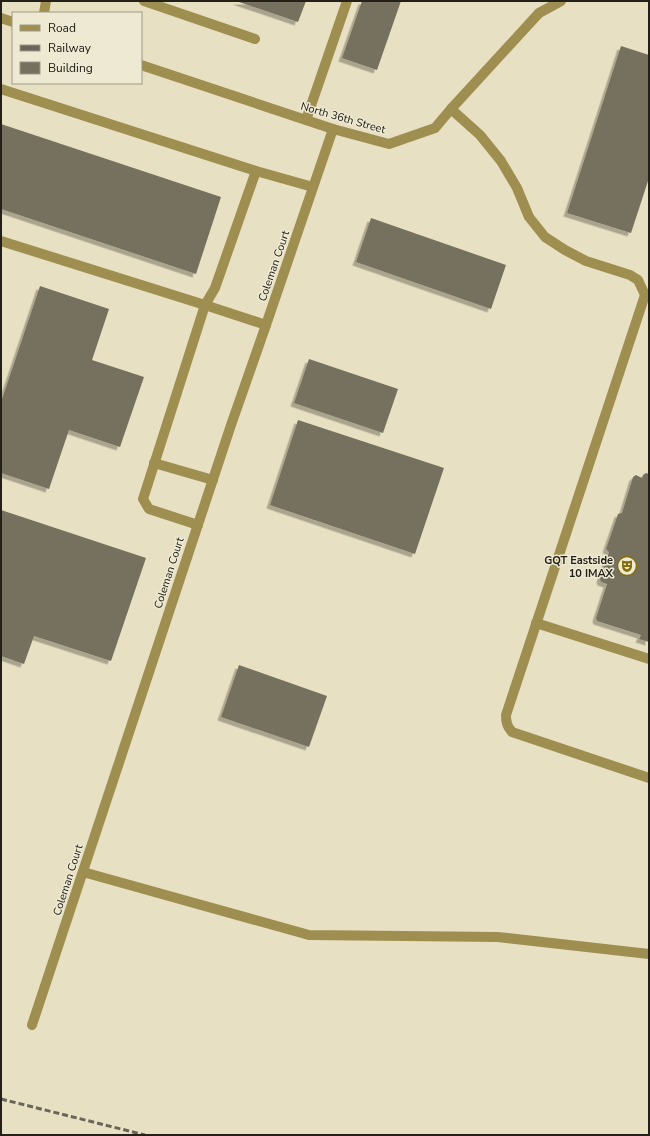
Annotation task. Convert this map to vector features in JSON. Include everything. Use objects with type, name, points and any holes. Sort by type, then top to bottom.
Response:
[{"type":"street","points":[[44,12],[46,1]]},
{"type":"street","points":[[144,1],[255,39]]},
{"type":"street","points":[[306,120],[347,1]]},
{"type":"street","name":"North 36th Street","points":[[142,65],[333,130],[388,144],[435,128],[539,13],[561,1]]},
{"type":"street","points":[[1,18],[12,22]]},
{"type":"street","points":[[1,89],[256,171],[313,186]]},
{"type":"street","points":[[451,109],[480,135],[502,161],[517,188],[529,217],[545,237],[586,261],[630,274],[638,280],[647,295],[536,623],[506,715],[506,721],[507,727],[512,732],[649,778]]},
{"type":"street","name":"Coleman Court","points":[[32,1025],[231,425],[333,130]]},
{"type":"street","points":[[198,525],[149,509],[143,499],[205,305],[216,288],[256,171]]},
{"type":"street","points":[[1,241],[266,325]]},
{"type":"street","points":[[154,463],[213,480]]},
{"type":"street","points":[[536,623],[649,659]]},
{"type":"street","points":[[83,872],[308,935],[498,937],[649,954]]},
{"type":"shaded area","points":[[1,1],[649,1],[649,1135],[1,1135]]},
{"type":"building","points":[[236,1],[306,1],[298,22]]},
{"type":"building","points":[[362,1],[401,1],[377,70],[342,58]]},
{"type":"building","points":[[621,46],[649,55],[649,178],[631,233],[567,213]]},
{"type":"building","points":[[1,124],[221,197],[196,274],[1,209]]},
{"type":"building","points":[[371,218],[506,265],[491,309],[356,262]]},
{"type":"building","points":[[40,286],[109,309],[92,360],[144,377],[120,447],[69,430],[49,489],[1,473],[1,402]]},
{"type":"building","points":[[309,359],[398,389],[383,433],[294,403]]},
{"type":"building","points":[[298,420],[444,468],[415,554],[270,505]]},
{"type":"building","name":"GQT Eastside 10 IMAX","points":[[646,473],[649,474],[649,642],[639,639],[641,635],[597,621],[596,618],[607,584],[601,582],[600,579],[609,552],[606,549],[618,514],[622,513],[633,477],[636,475],[642,478]]},
{"type":"building","points":[[1,510],[146,558],[111,661],[34,636],[24,664],[1,656]]},
{"type":"building","points":[[239,665],[327,696],[309,747],[221,717]]},
{"type":"railway","points":[[1,1099],[145,1135]]},
{"type":"place","name":"GQT Eastside 10 IMAX","points":[[627,566]]}]
